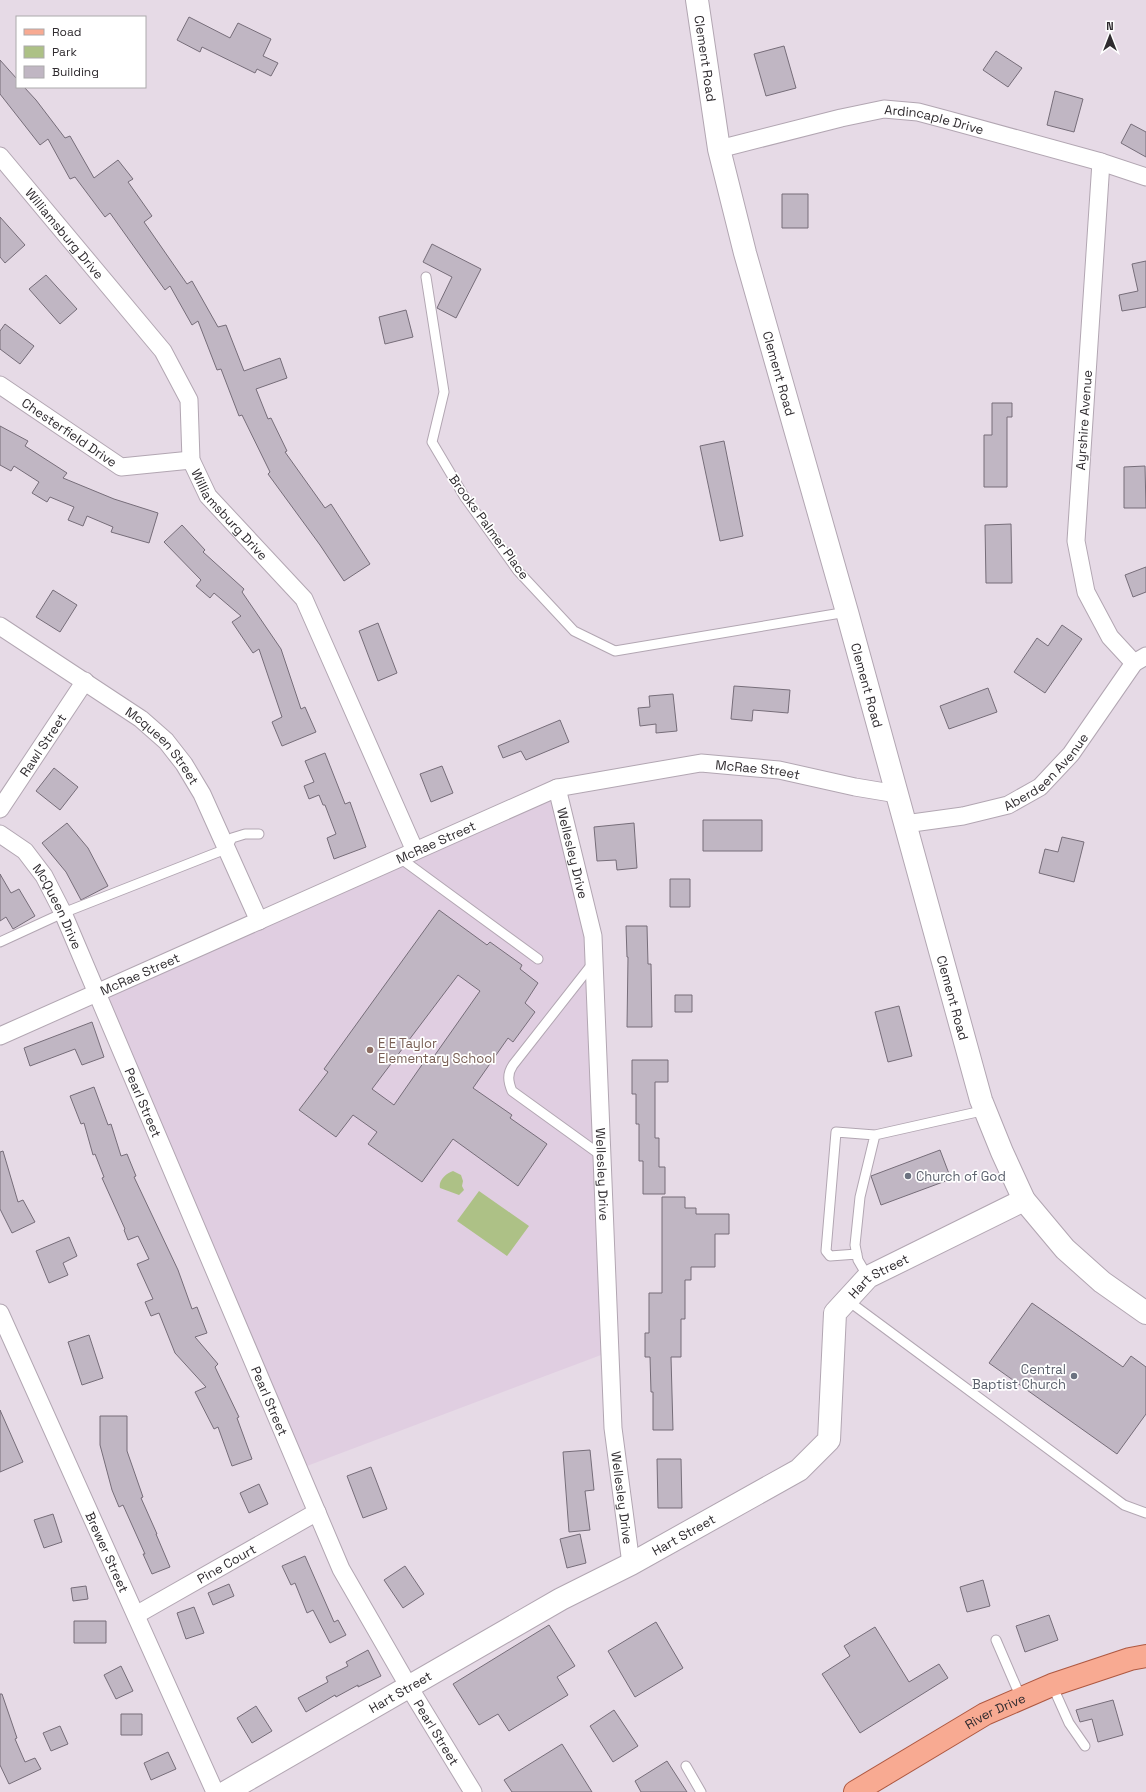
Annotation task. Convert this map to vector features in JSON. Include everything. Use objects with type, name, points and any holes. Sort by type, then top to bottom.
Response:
[{"type":"main road","name":"River Drive","points":[[855,1792],[985,1714],[1052,1685],[1130,1659],[1146,1656]]},
{"type":"street","name":"Clement Road","points":[[697,0],[719,149],[745,253],[986,1110],[1002,1152],[1024,1200],[1065,1249],[1102,1282],[1146,1313]]},
{"type":"street","name":"Ardincaple Drive","points":[[719,149],[841,118],[884,109],[918,112],[1101,162],[1146,177]]},
{"type":"street","name":"Williamsburg Drive","points":[[0,156],[163,351],[189,400],[191,460],[208,496],[304,599],[415,851]]},
{"type":"street","name":"Ayrshire Avenue","points":[[1101,162],[1076,541],[1086,592],[1110,637],[1140,660]]},
{"type":"street","name":"Chesterfield Drive","points":[[0,385],[121,467],[191,460]]},
{"type":"street","name":"Mcqueen Street","points":[[0,626],[141,719],[166,741],[184,764],[202,794],[259,921]]},
{"type":"street","name":"Aberdeen Avenue","points":[[905,824],[963,816],[1008,805],[1040,787],[1071,754],[1140,660]]},
{"type":"street","name":"Rawl Street","points":[[0,809],[85,681]]},
{"type":"street","name":"McRae Street","points":[[0,1036],[557,788],[701,763],[779,770],[855,787],[897,794]]},
{"type":"street","name":"Wellesley Drive","points":[[557,788],[593,936],[612,1428],[631,1564]]},
{"type":"street","name":"McQueen Drive","points":[[0,834],[25,851],[44,876],[63,913],[97,993]]},
{"type":"street","name":"Pearl Street","points":[[97,993],[341,1569],[409,1687],[473,1792]]},
{"type":"street","name":"Hart Street","points":[[226,1792],[561,1599],[631,1564],[799,1470],[829,1440],[835,1313],[868,1276],[1024,1200]]},
{"type":"street","name":"Brewer Street","points":[[0,1313],[215,1792]]},
{"type":"street","name":"Pine Court","points":[[136,1615],[318,1512]]},
{"type":"lane","name":"Brooks Palmer Place","points":[[426,277],[444,392],[432,442],[464,496],[518,571],[574,631],[615,651],[847,612]]},
{"type":"lane","points":[[0,942],[63,913],[226,849],[232,838],[245,834],[259,834]]},
{"type":"lane","points":[[400,858],[538,959]]},
{"type":"lane","points":[[594,962],[513,1065],[509,1072],[508,1082],[512,1091],[602,1156]]},
{"type":"lane","points":[[857,1254],[830,1256],[826,1251],[836,1132],[875,1136],[986,1110]]},
{"type":"lane","points":[[868,1276],[858,1260],[855,1245],[860,1197],[870,1150],[875,1136]]},
{"type":"lane","points":[[847,1300],[1124,1505],[1146,1513]]},
{"type":"lane","points":[[996,1640],[1021,1698]]},
{"type":"lane","points":[[1052,1685],[1069,1723],[1085,1746]]},
{"type":"lane","points":[[686,1766],[701,1792]]},
{"type":"shaded area","points":[[557,788],[593,936],[609,1352],[299,1469],[97,993]]},
{"type":"green space","points":[[453,1171],[461,1175],[463,1181],[462,1186],[464,1190],[459,1195],[440,1188],[440,1183],[443,1178]]},
{"type":"green space","points":[[479,1191],[529,1226],[507,1256],[457,1221]]},
{"type":"building","points":[[189,17],[230,38],[238,23],[271,39],[263,56],[278,63],[271,76],[257,69],[255,73],[202,47],[200,52],[177,40]]},
{"type":"building","points":[[784,46],[796,88],[766,96],[754,54]]},
{"type":"building","points":[[996,51],[1022,68],[1008,87],[983,70]]},
{"type":"building","points":[[0,60],[16,78],[16,88],[25,88],[65,138],[70,136],[94,178],[118,160],[133,179],[128,182],[152,216],[144,222],[187,284],[192,281],[218,327],[226,325],[244,371],[280,358],[287,378],[256,389],[268,419],[271,418],[287,451],[285,452],[325,508],[331,504],[370,564],[344,581],[320,545],[268,474],[270,472],[242,415],[239,416],[221,369],[217,370],[198,321],[192,325],[170,286],[165,290],[110,213],[105,217],[75,177],[70,179],[48,139],[40,145],[0,94]]},
{"type":"building","points":[[1055,91],[1083,99],[1074,132],[1047,125]]},
{"type":"building","points":[[1131,124],[1146,132],[1146,157],[1121,143]]},
{"type":"building","points":[[782,194],[808,194],[808,228],[782,228]]},
{"type":"building","points":[[0,217],[25,245],[5,263],[0,257]]},
{"type":"building","points":[[432,244],[481,269],[456,318],[437,308],[452,277],[423,262]]},
{"type":"building","points":[[1146,261],[1146,307],[1122,311],[1119,295],[1138,291],[1132,264]]},
{"type":"building","points":[[46,275],[77,309],[60,324],[29,289]]},
{"type":"building","points":[[406,310],[413,337],[385,344],[379,317]]},
{"type":"building","points":[[5,324],[34,346],[20,364],[0,349],[0,331]]},
{"type":"building","points":[[992,403],[1012,403],[1012,417],[1007,417],[1007,487],[984,487],[984,435],[992,435]]},
{"type":"building","points":[[0,426],[28,441],[25,446],[67,473],[63,478],[114,499],[158,513],[149,543],[111,532],[113,527],[87,516],[83,526],[68,520],[74,507],[50,497],[47,502],[32,493],[39,482],[14,466],[11,471],[0,465]]},
{"type":"building","points":[[724,441],[743,536],[720,541],[700,446]]},
{"type":"building","points":[[1145,466],[1146,508],[1124,508],[1124,467]]},
{"type":"building","points":[[1011,524],[1012,583],[986,583],[985,525]]},
{"type":"building","points":[[182,525],[205,550],[203,552],[244,589],[242,592],[281,649],[301,709],[305,707],[316,732],[282,746],[272,722],[282,717],[259,649],[253,653],[232,622],[241,616],[214,593],[210,598],[196,586],[201,580],[164,542]]},
{"type":"building","points":[[1146,567],[1146,592],[1133,597],[1125,575]]},
{"type":"building","points":[[53,590],[77,605],[60,632],[36,617]]},
{"type":"building","points":[[378,623],[397,673],[378,681],[359,631]]},
{"type":"building","points":[[1062,625],[1082,639],[1045,693],[1014,672],[1037,638],[1048,646]]},
{"type":"building","points":[[734,686],[790,690],[788,713],[753,710],[752,721],[731,719]]},
{"type":"building","points":[[988,688],[997,712],[949,729],[940,706]]},
{"type":"building","points":[[673,694],[677,731],[656,733],[656,724],[640,726],[638,708],[650,707],[649,696]]},
{"type":"building","points":[[560,720],[569,742],[526,760],[521,751],[503,758],[498,746]]},
{"type":"building","points":[[325,753],[345,804],[350,802],[366,847],[334,859],[327,838],[336,834],[325,805],[323,805],[319,795],[309,799],[304,786],[314,782],[305,761]]},
{"type":"building","points":[[442,766],[453,793],[431,802],[420,774]]},
{"type":"building","points":[[54,768],[78,787],[60,810],[36,791]]},
{"type":"building","points":[[703,820],[762,820],[762,851],[703,851]]},
{"type":"building","points":[[67,823],[88,848],[108,886],[81,900],[66,872],[42,843]]},
{"type":"building","points":[[634,823],[637,868],[617,870],[616,860],[597,861],[594,827]]},
{"type":"building","points":[[1062,837],[1084,842],[1074,882],[1039,873],[1045,849],[1058,852]]},
{"type":"building","points":[[0,874],[11,893],[19,889],[35,916],[13,929],[6,917],[0,921]]},
{"type":"building","points":[[670,879],[690,879],[690,907],[670,907]]},
{"type":"building","name":"E E Taylor Elementary School","points":[[439,910],[487,945],[490,942],[522,965],[520,969],[538,983],[525,1003],[535,1012],[513,1042],[508,1038],[473,1088],[512,1115],[510,1118],[547,1144],[518,1186],[453,1139],[422,1182],[368,1144],[377,1132],[353,1115],[336,1137],[299,1110],[328,1072],[324,1069]],"holes":[[[458,975],[480,991],[430,1062],[426,1059],[394,1105],[372,1089]]]},
{"type":"building","points":[[626,926],[647,926],[648,964],[651,964],[652,1027],[627,1027],[628,957]]},
{"type":"building","points":[[675,995],[692,995],[692,1012],[675,1012]]},
{"type":"building","points":[[899,1006],[912,1056],[888,1062],[875,1012]]},
{"type":"building","points":[[92,1022],[104,1057],[82,1065],[75,1049],[30,1066],[24,1048]]},
{"type":"building","points":[[632,1060],[668,1060],[668,1082],[655,1082],[655,1138],[659,1138],[659,1167],[665,1167],[665,1194],[643,1194],[643,1161],[639,1161],[639,1124],[636,1124],[636,1094],[632,1094]]},
{"type":"building","points":[[94,1087],[108,1125],[111,1124],[121,1156],[127,1154],[136,1176],[134,1177],[178,1270],[192,1309],[197,1307],[207,1333],[195,1337],[218,1364],[215,1367],[239,1417],[237,1418],[252,1459],[232,1466],[218,1427],[214,1429],[195,1392],[206,1387],[175,1353],[159,1313],[151,1316],[145,1302],[153,1299],[137,1264],[149,1259],[138,1236],[128,1240],[124,1230],[125,1229],[102,1178],[104,1177],[95,1154],[93,1155],[84,1123],[81,1124],[70,1096]]},
{"type":"building","points":[[940,1150],[951,1179],[881,1205],[871,1176]]},
{"type":"building","points":[[3,1151],[18,1202],[23,1200],[35,1222],[12,1233],[0,1209],[0,1152]]},
{"type":"building","points":[[662,1197],[685,1197],[685,1208],[696,1208],[696,1214],[729,1214],[729,1234],[715,1234],[715,1267],[691,1267],[691,1280],[685,1280],[685,1319],[681,1319],[681,1357],[671,1357],[673,1430],[653,1430],[653,1392],[651,1392],[650,1357],[645,1357],[645,1333],[649,1333],[649,1293],[662,1293]]},
{"type":"building","points":[[69,1237],[77,1256],[63,1263],[68,1275],[49,1283],[36,1251]]},
{"type":"building","points":[[1032,1303],[1123,1367],[1131,1356],[1146,1367],[1146,1414],[1117,1454],[989,1363]]},
{"type":"building","points":[[89,1335],[103,1378],[82,1385],[68,1342]]},
{"type":"building","points":[[0,1410],[23,1462],[0,1472]]},
{"type":"building","points":[[100,1416],[127,1416],[127,1451],[143,1497],[141,1498],[170,1567],[152,1574],[143,1554],[145,1554],[123,1505],[119,1507],[112,1490],[100,1445]]},
{"type":"building","points":[[590,1450],[594,1490],[585,1491],[590,1530],[569,1532],[563,1452]]},
{"type":"building","points":[[657,1459],[681,1459],[682,1508],[658,1508]]},
{"type":"building","points":[[371,1467],[387,1509],[363,1518],[347,1476]]},
{"type":"building","points":[[259,1484],[268,1504],[249,1513],[240,1493]]},
{"type":"building","points":[[53,1514],[62,1542],[44,1548],[34,1520]]},
{"type":"building","points":[[580,1534],[586,1563],[567,1568],[560,1539]]},
{"type":"building","points":[[305,1556],[334,1622],[338,1620],[346,1635],[330,1643],[313,1610],[307,1613],[295,1583],[291,1585],[282,1566]]},
{"type":"building","points":[[405,1566],[424,1594],[403,1608],[384,1580]]},
{"type":"building","points":[[983,1580],[990,1606],[967,1612],[960,1587]]},
{"type":"building","points":[[229,1584],[234,1596],[213,1605],[208,1593]]},
{"type":"building","points":[[86,1586],[88,1599],[73,1601],[71,1588]]},
{"type":"building","points":[[194,1607],[204,1633],[186,1639],[177,1613]]},
{"type":"building","points":[[1049,1615],[1058,1640],[1025,1652],[1016,1626]]},
{"type":"building","points":[[74,1621],[106,1621],[106,1643],[74,1643]]},
{"type":"building","points":[[656,1622],[683,1668],[635,1697],[608,1651]]},
{"type":"building","points":[[549,1625],[575,1666],[557,1677],[568,1695],[509,1731],[498,1714],[479,1725],[453,1684]]},
{"type":"building","points":[[875,1627],[909,1682],[939,1664],[948,1678],[860,1733],[822,1674],[850,1656],[844,1646]]},
{"type":"building","points":[[368,1650],[381,1676],[358,1687],[358,1685],[336,1697],[335,1695],[306,1712],[298,1698],[328,1682],[326,1677],[348,1666],[346,1662]]},
{"type":"building","points":[[121,1666],[133,1691],[116,1699],[104,1675]]},
{"type":"building","points":[[0,1694],[2,1694],[17,1738],[15,1739],[25,1762],[35,1758],[41,1769],[9,1784],[0,1765]]},
{"type":"building","points":[[1113,1700],[1123,1735],[1098,1742],[1092,1719],[1080,1722],[1076,1710]]},
{"type":"building","points":[[256,1706],[272,1731],[252,1743],[237,1718]]},
{"type":"building","points":[[614,1710],[638,1746],[613,1762],[590,1726]]},
{"type":"building","points":[[121,1714],[142,1714],[142,1735],[121,1735]]},
{"type":"building","points":[[60,1726],[68,1744],[51,1751],[43,1733]]},
{"type":"building","points":[[562,1744],[592,1792],[512,1792],[504,1780]]},
{"type":"building","points":[[168,1752],[176,1769],[151,1780],[144,1763]]},
{"type":"building","points":[[667,1761],[687,1792],[641,1792],[635,1781]]},
{"type":"place","name":"E E Taylor Elementary School","points":[[370,1050]]},
{"type":"place","name":"Church of God","points":[[908,1176]]},
{"type":"place","name":"Central Baptist Church","points":[[1074,1376]]}]
